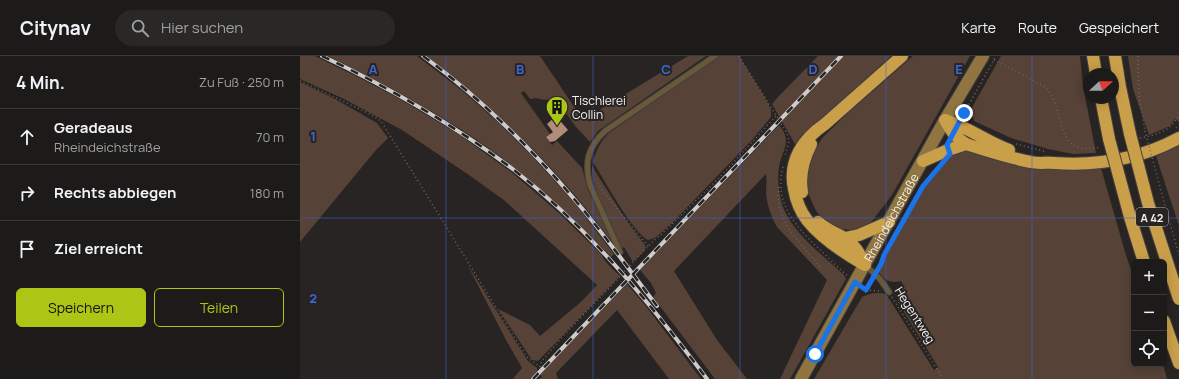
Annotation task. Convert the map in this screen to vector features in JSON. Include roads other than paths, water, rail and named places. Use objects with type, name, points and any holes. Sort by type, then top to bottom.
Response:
[{"type":"highway","points":[[865,265],[845,254],[806,220],[795,196],[792,182],[793,168],[796,158],[806,140],[814,131],[825,124],[902,56]]},
{"type":"highway","name":"A 42","points":[[1115,56],[1120,87],[1148,203],[1179,299]]},
{"type":"highway","points":[[1119,56],[1120,87]]},
{"type":"highway","name":"A 42","points":[[1102,104],[1107,143],[1143,259]]},
{"type":"highway","points":[[1051,158],[1033,163],[966,144],[952,133],[945,120],[962,120],[981,138],[1007,149],[1084,164],[1114,162],[1143,154],[1176,134]]},
{"type":"highway","points":[[825,124],[811,144],[804,161],[800,182],[802,194],[813,216],[830,231],[845,238],[854,246],[865,265]]},
{"type":"highway","points":[[923,161],[966,144]]},
{"type":"highway","points":[[845,238],[859,235],[889,222]]},
{"type":"highway","points":[[1167,330],[1179,364]]},
{"type":"main road","name":"Rheindeichstraße","points":[[801,379],[945,120],[989,58]]},
{"type":"lane","points":[[620,252],[587,175],[587,163],[595,140],[605,131],[715,56]]},
{"type":"lane","name":"Hegentweg","points":[[865,265],[880,279],[889,292]]},
{"type":"railway","points":[[322,56],[397,94],[421,108],[491,153],[514,170],[568,216],[593,242],[641,295],[707,379]]},
{"type":"railway","points":[[423,56],[464,88],[484,106],[522,142],[558,180],[607,239],[657,306]]},
{"type":"railway","points":[[533,379],[841,56]]},
{"type":"place","name":"Tischlerei Collin","points":[[557,126]]}]
